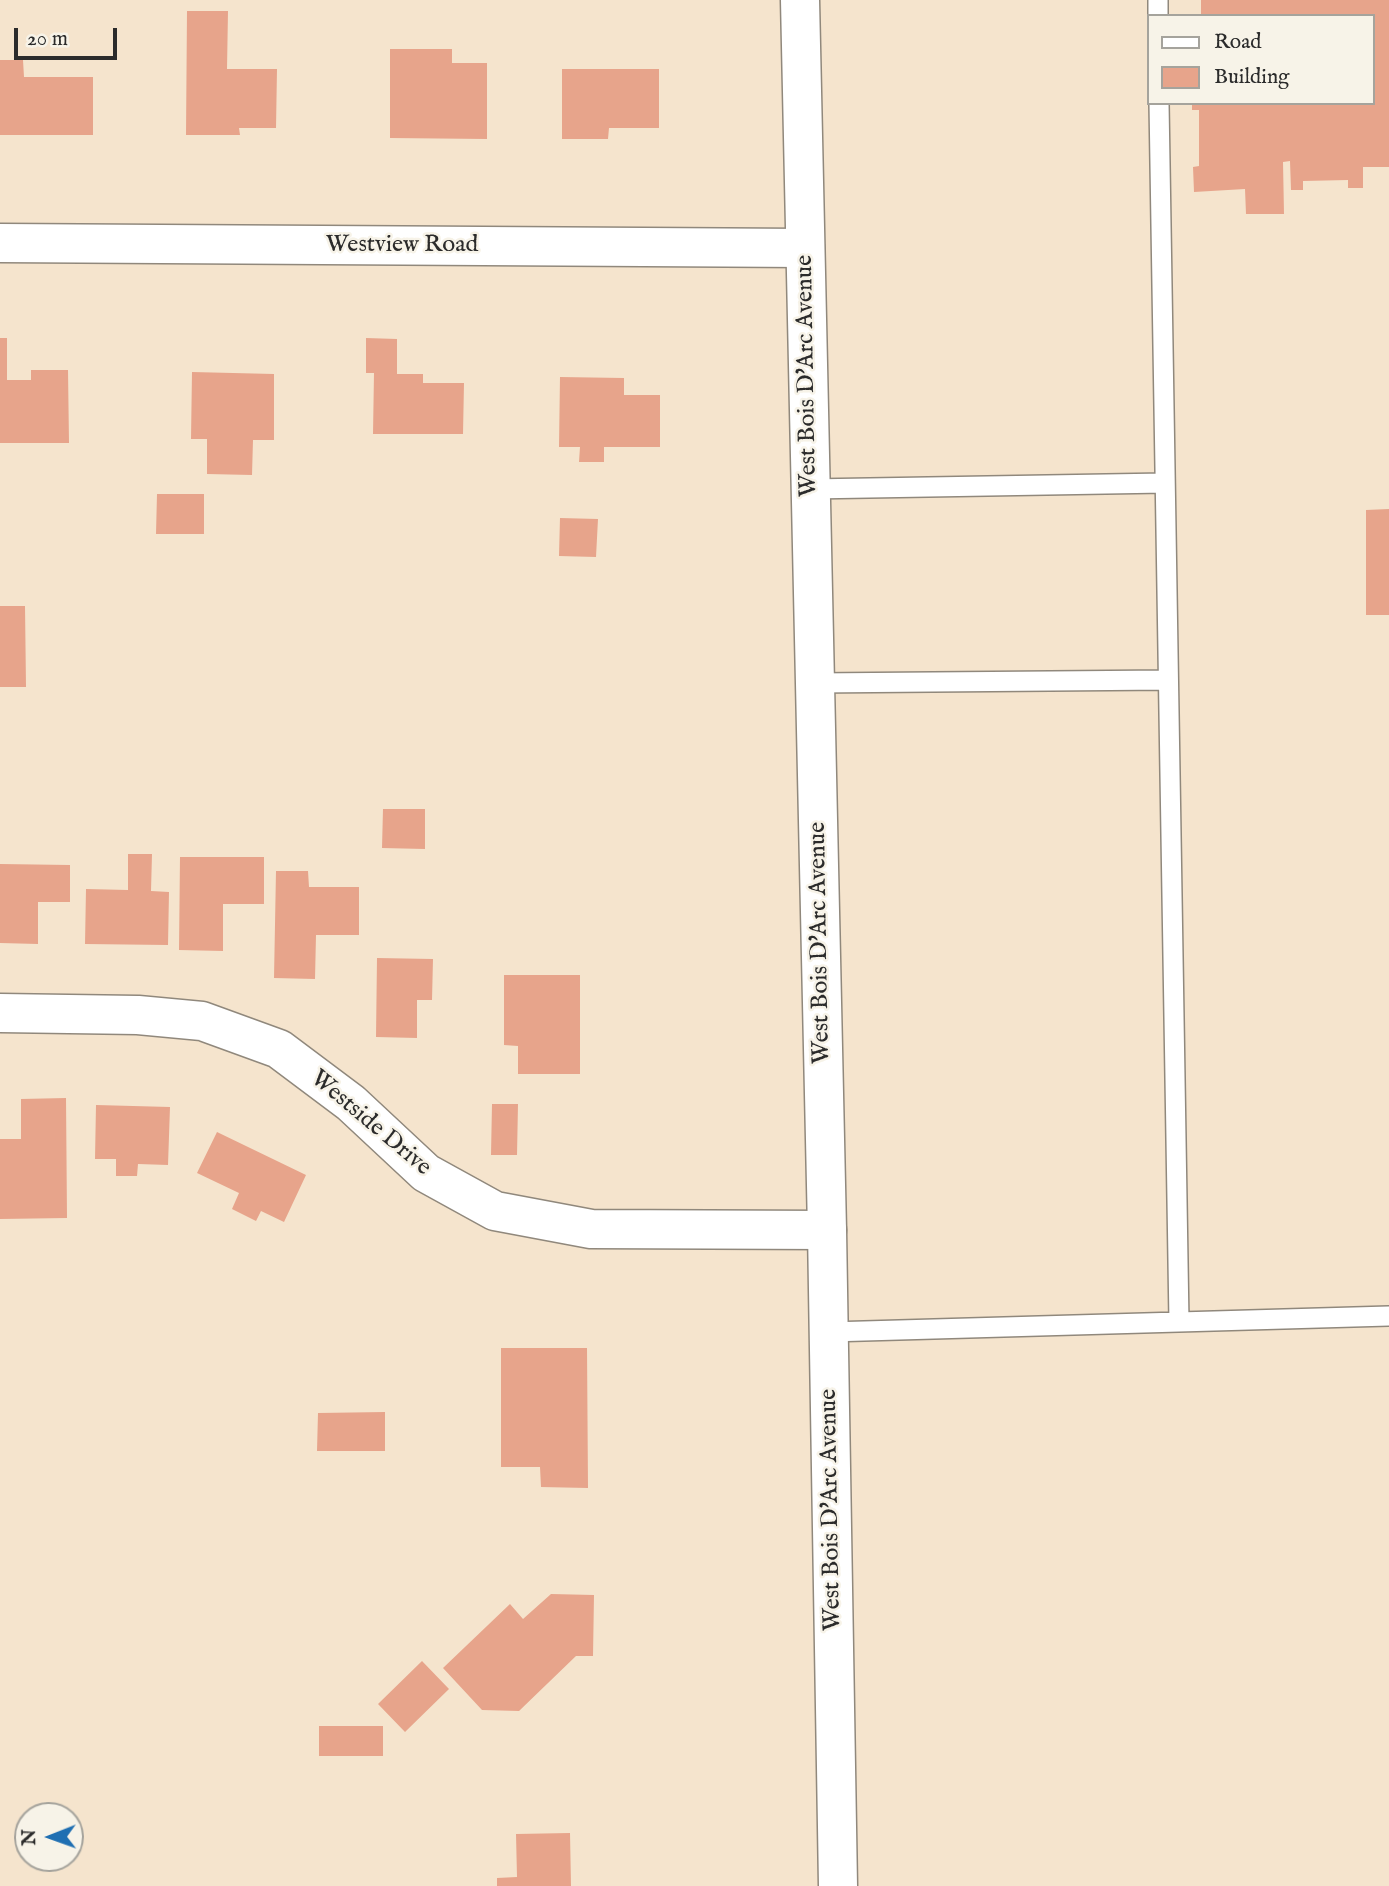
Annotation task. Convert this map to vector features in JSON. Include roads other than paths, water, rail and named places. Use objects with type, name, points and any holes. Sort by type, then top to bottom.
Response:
[{"type":"street","name":"West Bois D'Arc Avenue","points":[[800,0],[827,1230],[838,1886]]},
{"type":"street","name":"Westview Road","points":[[0,243],[805,248]]},
{"type":"street","name":"Westside Drive","points":[[0,1013],[138,1015],[202,1021],[279,1049],[351,1102],[426,1173],[495,1211],[592,1229],[827,1230]]},
{"type":"lane","points":[[1159,105],[1179,1322]]},
{"type":"lane","points":[[810,489],[1166,483]]},
{"type":"lane","points":[[815,683],[1168,680]]},
{"type":"lane","points":[[828,1332],[1389,1316]]}]
